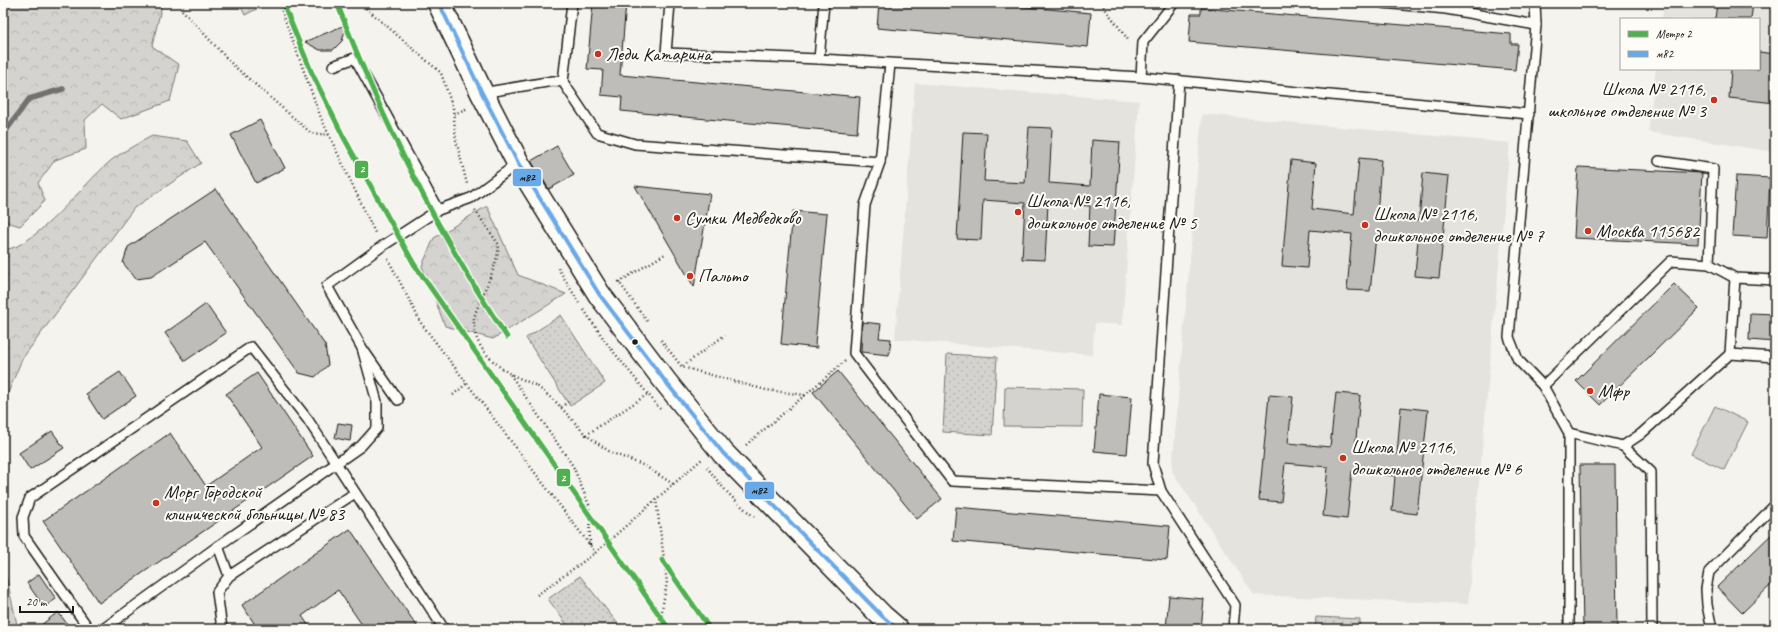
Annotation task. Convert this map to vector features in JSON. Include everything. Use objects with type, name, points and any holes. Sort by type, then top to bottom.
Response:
[{"type":"street","points":[[439,3],[478,99],[599,294],[665,381],[718,447],[860,594],[897,629]]},
{"type":"lane","points":[[572,3],[563,82],[597,133],[635,144],[880,162]]},
{"type":"lane","points":[[670,3],[666,53],[819,59],[1141,77],[1529,114]]},
{"type":"lane","points":[[819,59],[824,3]]},
{"type":"lane","points":[[1141,77],[1143,42],[1174,3]]},
{"type":"lane","points":[[1383,3],[1446,6],[1536,24]]},
{"type":"lane","points":[[1535,3],[1536,24],[1529,114],[1508,337],[1518,360],[1543,386],[1569,433],[1569,629]]},
{"type":"lane","points":[[333,66],[355,58],[438,210]]},
{"type":"lane","points":[[890,64],[880,162],[865,205],[854,353],[952,480],[1161,491]]},
{"type":"lane","points":[[1179,80],[1153,464],[1161,491],[1235,605],[1233,629]]},
{"type":"lane","points":[[478,99],[552,81],[563,82]]},
{"type":"lane","points":[[1658,162],[1713,169],[1709,264]]},
{"type":"lane","points":[[398,400],[362,348],[327,286],[438,210],[470,198],[518,163]]},
{"type":"lane","points":[[1543,386],[1671,261],[1709,264],[1735,278],[1775,280]]},
{"type":"lane","points":[[1623,446],[1641,434],[1730,354],[1735,278]]},
{"type":"lane","points":[[89,629],[24,536],[23,517],[30,498],[250,346],[308,420],[444,629]]},
{"type":"lane","points":[[103,629],[361,446],[377,428],[377,402],[362,348]]},
{"type":"lane","points":[[1730,354],[1775,357]]},
{"type":"lane","points":[[1569,433],[1623,446],[1651,472],[1652,629]]},
{"type":"lane","points":[[222,629],[217,592],[229,576],[355,493]]},
{"type":"lane","points":[[1712,629],[1707,605],[1706,589],[1710,572],[1775,505]]},
{"type":"lane","points":[[218,546],[229,576]]},
{"type":"path","points":[[278,3],[329,135],[382,247],[421,323],[595,553]]},
{"type":"path","points":[[360,3],[441,73],[453,108],[456,140],[470,198],[476,211],[499,245],[495,265],[475,313],[474,323],[479,341],[488,358],[510,374],[538,386],[561,407],[586,435],[610,452],[645,466],[673,484]]},
{"type":"path","points":[[1101,3],[1142,58]]},
{"type":"path","points":[[182,10],[233,65],[311,133],[329,135]]},
{"type":"path","points":[[454,114],[478,99]]},
{"type":"path","points":[[648,323],[619,282],[665,254]]},
{"type":"path","points":[[656,334],[682,367],[766,390],[805,395]]},
{"type":"path","points":[[682,367],[725,335]]},
{"type":"path","points":[[746,445],[854,353]]},
{"type":"path","points":[[510,374],[573,466],[589,505],[590,545]]},
{"type":"path","points":[[453,395],[466,384]]},
{"type":"path","points":[[586,435],[648,394]]},
{"type":"path","points":[[561,407],[568,402]]},
{"type":"path","points":[[537,595],[595,553],[702,459]]},
{"type":"path","points":[[656,499],[667,582],[662,609],[663,629]]},
{"type":"shaded area","name":"Школа № 2116, школьное отделение № 3","points":[[1664,3],[1775,3],[1775,152],[1648,132],[1656,70],[1760,70],[1760,18],[1662,18]]},
{"type":"shaded area","name":"Школа № 2116, дошкольное отделение № 5","points":[[915,83],[1139,101],[1122,325],[1095,323],[1092,355],[895,339]]},
{"type":"shaded area","points":[[1202,114],[1510,143],[1468,604],[1254,595],[1172,471]]},
{"type":"green space","points":[[3,3],[161,3],[161,9],[152,46],[179,65],[170,101],[121,119],[102,104],[85,120],[86,149],[55,160],[38,183],[45,201],[20,226],[3,221]]},
{"type":"green space","points":[[239,3],[263,3],[264,5],[245,15]]},
{"type":"green space","points":[[152,136],[187,141],[201,163],[134,208],[22,359],[3,405],[3,249],[15,247],[29,239],[60,212],[113,159]]},
{"type":"green space","points":[[487,206],[518,275],[566,294],[493,339],[445,326],[422,266],[434,238]]},
{"type":"green space","points":[[561,315],[605,383],[570,406],[526,338]]},
{"type":"green space","points":[[947,354],[997,357],[992,435],[943,432]]},
{"type":"green space","points":[[1005,387],[1083,389],[1082,427],[1004,426]]},
{"type":"green space","points":[[1715,406],[1748,422],[1724,470],[1691,454]]},
{"type":"green space","points":[[3,557],[4,566],[18,629],[3,629]]},
{"type":"green space","points":[[580,576],[622,629],[570,629],[548,599]]},
{"type":"green space","points":[[1316,617],[1360,619],[1359,629],[1315,629]]},
{"type":"building","points":[[593,3],[626,3],[620,75],[860,97],[857,133],[621,111],[622,97],[601,95],[603,70],[587,69]]},
{"type":"building","points":[[879,3],[984,3],[1091,13],[1088,47],[877,28]]},
{"type":"building","points":[[1717,3],[1753,3],[1751,18],[1715,18]]},
{"type":"building","points":[[1201,8],[1511,34],[1511,44],[1518,44],[1515,70],[1189,42],[1191,14],[1201,14]]},
{"type":"building","points":[[347,24],[342,41],[333,50],[320,50],[305,42]]},
{"type":"building","points":[[1760,52],[1775,54],[1775,103],[1729,98],[1731,70],[1760,70]]},
{"type":"building","points":[[260,120],[285,168],[256,183],[231,135]]},
{"type":"building","points":[[1029,127],[1052,128],[1049,183],[1090,186],[1092,140],[1120,142],[1113,247],[1088,246],[1090,206],[1048,203],[1045,260],[1022,259],[1025,203],[983,200],[981,240],[957,239],[963,132],[987,133],[984,181],[1025,183]]},
{"type":"building","points":[[557,146],[574,175],[549,189],[531,161]]},
{"type":"building","name":"Школа № 2116, дошкольное отделение № 7","points":[[1359,158],[1381,160],[1377,216],[1419,220],[1423,173],[1449,176],[1439,278],[1415,276],[1418,239],[1376,237],[1370,291],[1347,290],[1352,234],[1310,230],[1307,268],[1282,266],[1291,160],[1316,163],[1312,209],[1354,214]]},
{"type":"building","points":[[1578,167],[1702,173],[1698,244],[1574,238]]},
{"type":"building","points":[[1736,176],[1770,178],[1767,238],[1732,236]]},
{"type":"building","points":[[635,186],[710,194],[694,287],[663,234]]},
{"type":"building","points":[[216,189],[325,345],[328,365],[315,377],[299,373],[205,242],[151,277],[136,279],[123,263],[128,247]]},
{"type":"building","points":[[793,211],[827,214],[815,344],[818,348],[781,344]]},
{"type":"building","points":[[1674,284],[1699,308],[1600,405],[1576,381]]},
{"type":"building","points":[[206,304],[226,333],[185,361],[165,333]]},
{"type":"building","points":[[1750,313],[1775,314],[1775,342],[1749,340]]},
{"type":"building","points":[[862,322],[881,324],[879,338],[891,339],[889,355],[861,352]]},
{"type":"building","points":[[838,371],[942,499],[917,519],[813,392]]},
{"type":"building","points":[[120,372],[136,396],[102,419],[86,394]]},
{"type":"building","name":"Морг Городской клинической больницы № 83","points":[[257,373],[313,456],[99,603],[43,521],[170,433],[206,486],[262,447],[226,394]]},
{"type":"building","name":"Школа № 2116, дошкольное отделение № 6","points":[[1336,393],[1360,395],[1355,450],[1397,454],[1401,407],[1428,410],[1417,514],[1392,511],[1395,476],[1352,471],[1347,519],[1323,516],[1328,467],[1285,463],[1281,502],[1259,500],[1269,395],[1293,397],[1288,443],[1330,447]]},
{"type":"building","points":[[1099,394],[1132,397],[1127,454],[1094,451]]},
{"type":"building","points":[[338,423],[352,425],[350,441],[335,438]]},
{"type":"building","points":[[52,431],[64,448],[30,470],[19,453]]},
{"type":"building","points":[[1580,465],[1615,465],[1617,629],[1583,629]]},
{"type":"building","points":[[956,507],[1170,526],[1167,560],[953,541]]},
{"type":"building","points":[[350,529],[419,629],[365,629],[338,590],[302,616],[311,629],[258,629],[242,605]]},
{"type":"building","points":[[1775,531],[1775,581],[1742,613],[1717,587]]},
{"type":"building","points":[[39,574],[56,599],[44,607],[27,583]]},
{"type":"building","points":[[1169,596],[1204,599],[1201,629],[1166,629]]},
{"type":"building","points":[[58,612],[71,629],[36,629]]},
{"type":"waterway","points":[[3,131],[8,128],[29,99],[63,89]]},
{"type":"metro line","name":"2","points":[[283,3],[311,71],[343,136],[414,264],[669,629]]},
{"type":"metro line","name":"2","points":[[337,3],[373,91],[413,175],[457,256],[507,337]]},
{"type":"metro line","name":"2","points":[[662,560],[710,629]]},
{"type":"transit line","name":"м82","points":[[439,3],[482,93],[518,163],[599,294],[665,381],[723,453],[882,616],[897,629]]},
{"type":"place","name":"Леди Катарина","points":[[598,54]]},
{"type":"place","name":"Школа № 2116, школьное отделение № 3","points":[[1714,100]]},
{"type":"place","name":"Школа № 2116, дошкольное отделение № 5","points":[[1018,212]]},
{"type":"place","name":"Сумки Медведково","points":[[677,218]]},
{"type":"place","name":"Школа № 2116, дошкольное отделение № 7","points":[[1365,225]]},
{"type":"place","name":"Москва 115682","points":[[1588,231]]},
{"type":"place","name":"Пальто","points":[[690,276]]},
{"type":"place","name":"Мфр","points":[[1590,391]]},
{"type":"place","name":"Школа № 2116, дошкольное отделение № 6","points":[[1343,458]]},
{"type":"place","name":"Морг Городской клинической больницы № 83","points":[[156,503]]}]
